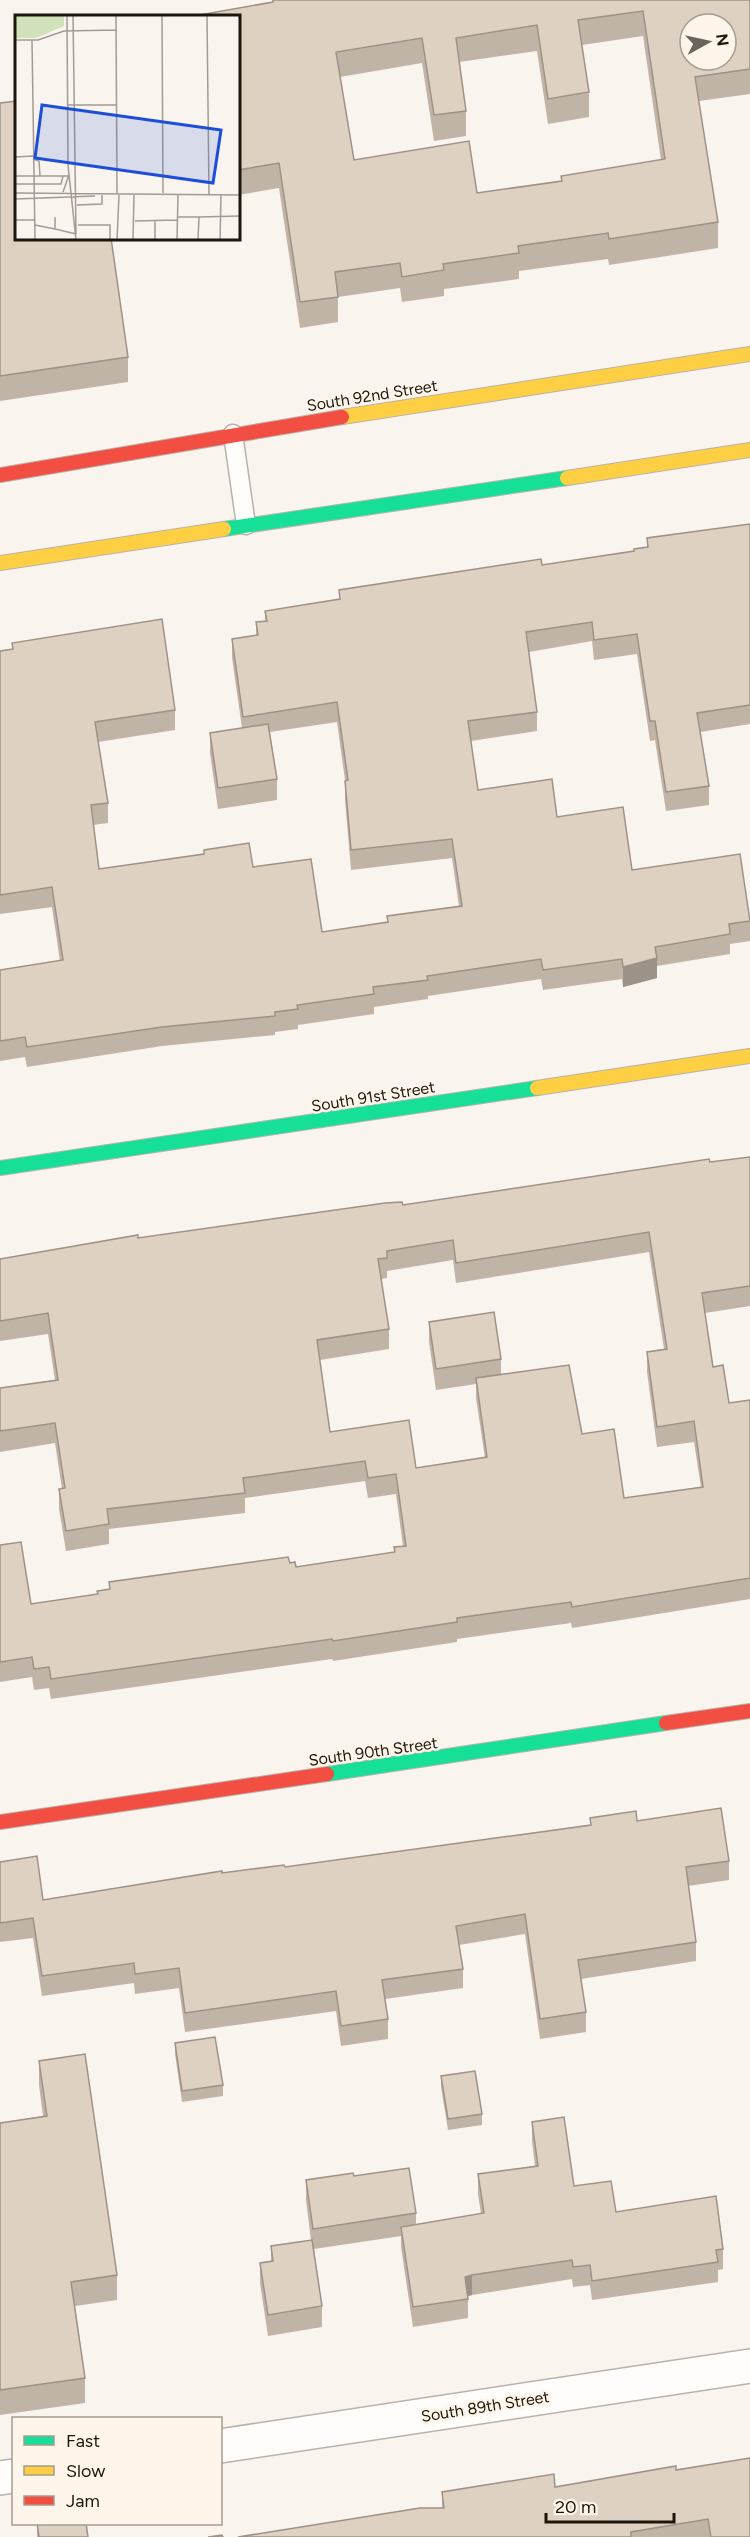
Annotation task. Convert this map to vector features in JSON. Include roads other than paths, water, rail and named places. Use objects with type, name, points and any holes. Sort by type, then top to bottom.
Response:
[{"type":"street","name":"South 92nd Street","points":[[0,475],[232,434],[750,354]]},
{"type":"street","points":[[0,563],[750,450]]},
{"type":"street","name":"South 91st Street","points":[[0,1168],[750,1056]]},
{"type":"street","name":"South 90th Street","points":[[0,1822],[750,1711]]},
{"type":"street","name":"South 89th Street","points":[[222,2446],[750,2366]]},
{"type":"lane","points":[[232,434],[246,525]]}]
